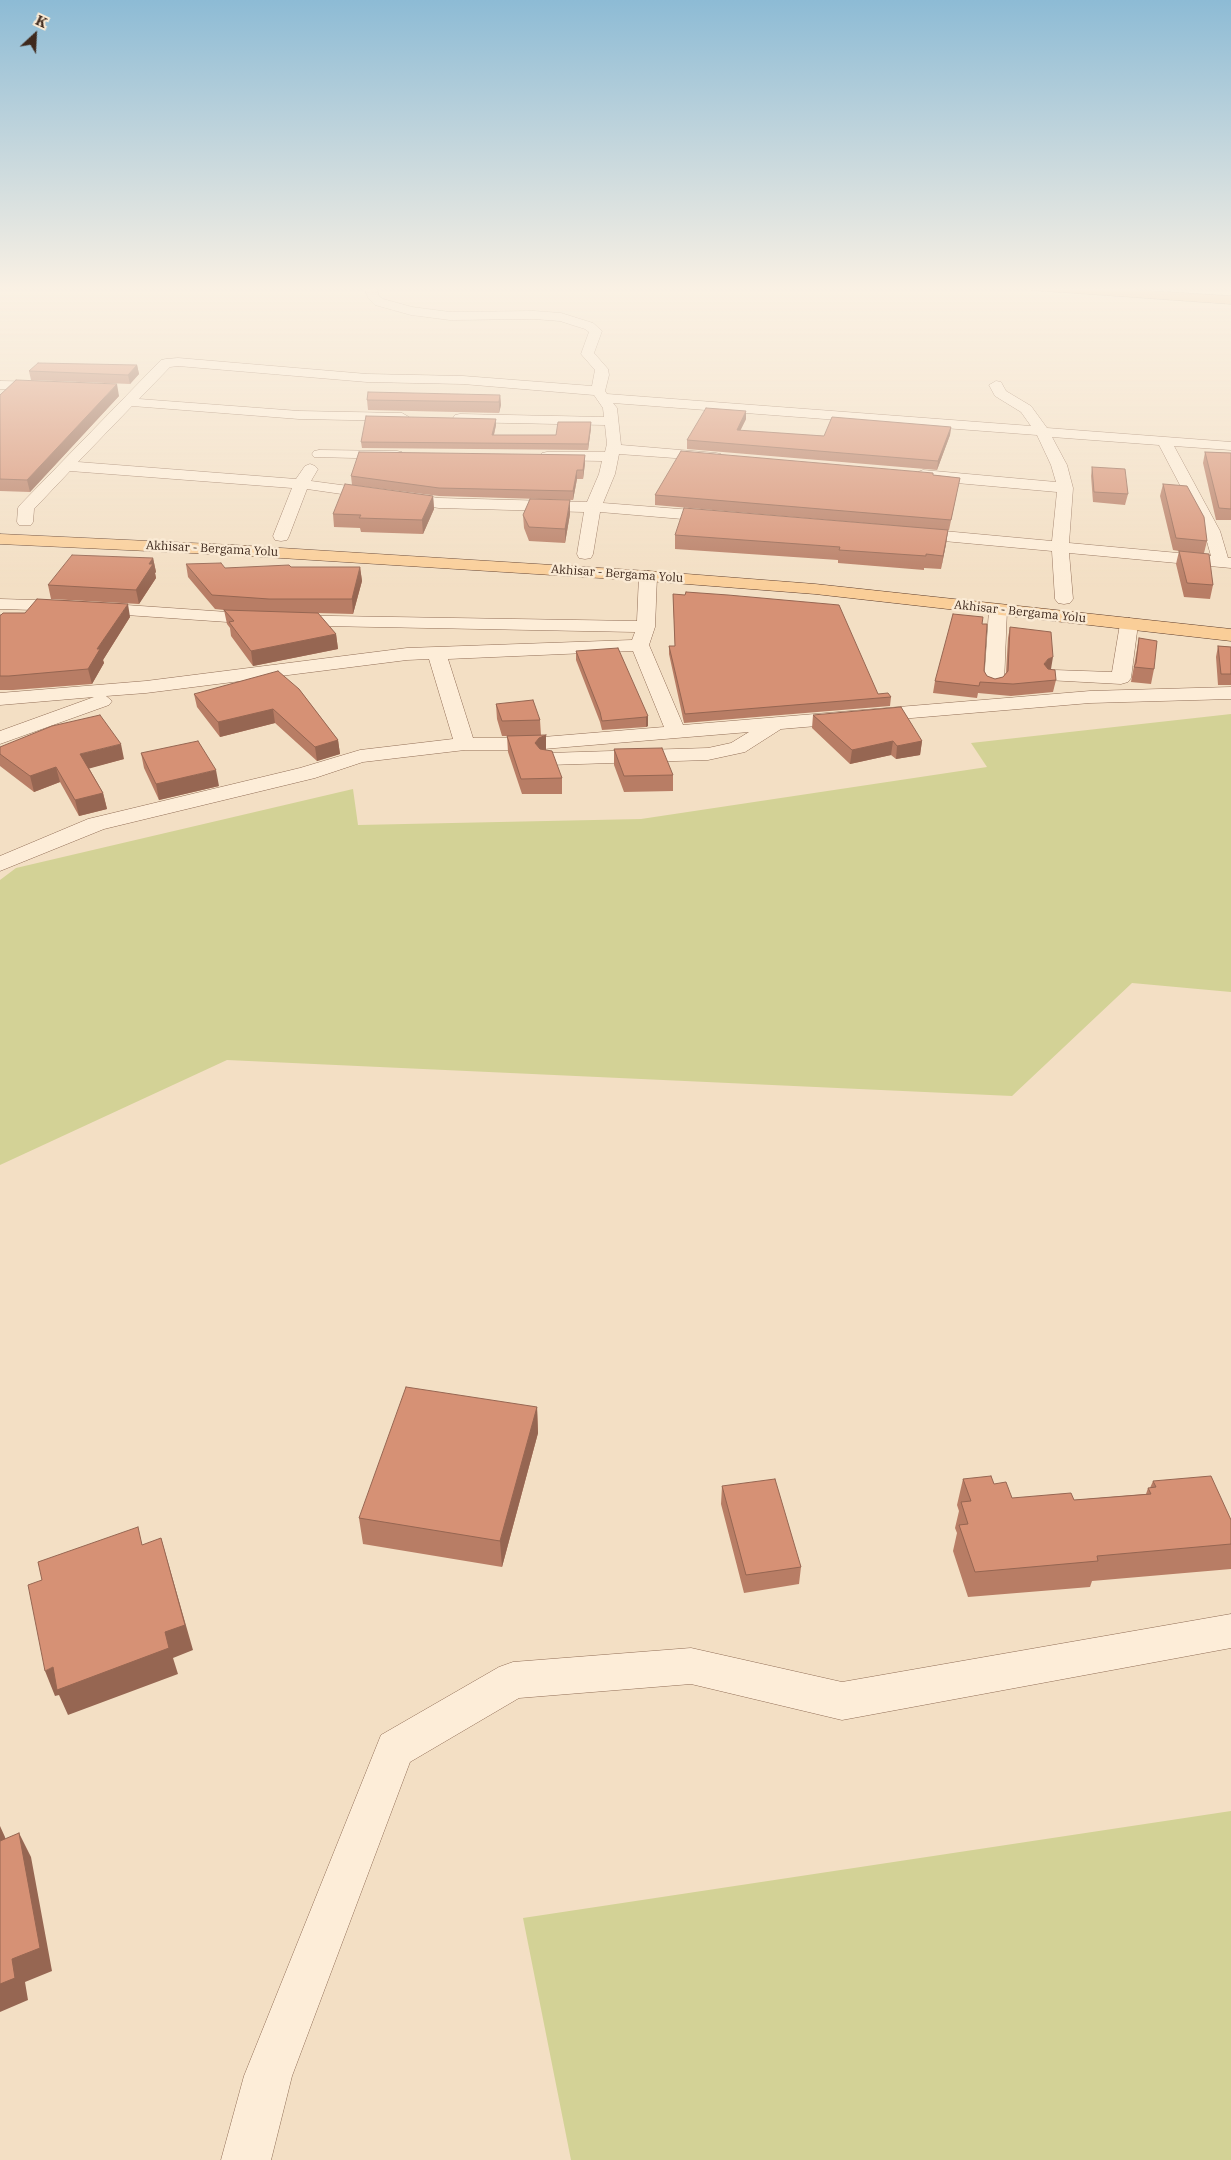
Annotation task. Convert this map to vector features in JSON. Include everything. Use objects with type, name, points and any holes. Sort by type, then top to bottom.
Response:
[{"type":"main road","points":[[17,521],[43,523]]},
{"type":"main road","name":"Akhisar - Bergama Yolu","points":[[201,532],[300,537]]},
{"type":"main road","name":"Akhisar - Bergama Yolu","points":[[0,539],[233,550],[648,576],[815,589],[1231,635]]},
{"type":"main road","name":"Akhisar - Bergama Yolu","points":[[578,554],[605,556]]},
{"type":"main road","name":"Akhisar - Bergama Yolu","points":[[1056,598],[1084,601]]},
{"type":"street","points":[[17,521],[26,508],[67,466],[125,396],[142,388]]},
{"type":"street","points":[[281,536],[301,484],[361,388]]},
{"type":"street","points":[[535,388],[601,395],[1231,446]]},
{"type":"street","points":[[578,554],[593,507],[607,474],[612,453],[610,408],[601,395],[601,388]]},
{"type":"street","points":[[997,388],[1000,393],[1026,410],[1041,430],[1059,465],[1065,488],[1056,598]]},
{"type":"street","points":[[125,396],[299,415],[413,417]]},
{"type":"street","points":[[442,418],[611,421]]},
{"type":"street","points":[[896,532],[1226,563],[1212,531],[1164,440]]},
{"type":"street","points":[[533,456],[612,453],[730,458]]},
{"type":"street","points":[[319,454],[416,455]]},
{"type":"street","points":[[67,466],[301,484],[439,503],[593,507],[730,518]]},
{"type":"street","points":[[908,473],[1065,488]]},
{"type":"street","points":[[648,576],[643,636],[676,732]]},
{"type":"street","points":[[0,604],[68,606],[270,620],[643,636]]},
{"type":"street","points":[[994,682],[998,610]]},
{"type":"street","points":[[1054,676],[1121,678],[1129,624]]},
{"type":"street","points":[[0,699],[138,688],[407,654],[643,636]]},
{"type":"street","points":[[438,653],[465,744]]},
{"type":"street","points":[[0,738],[138,688]]},
{"type":"street","points":[[0,864],[96,824],[307,773],[360,756],[465,744],[531,744],[1090,697],[1231,693]]},
{"type":"street","points":[[307,773],[417,759],[542,760],[708,754],[738,748],[777,724]]},
{"type":"street","points":[[246,2160],[268,2076],[395,1749],[514,1680],[691,1666],[842,1701],[1231,1631]]},
{"type":"shaded area","points":[[1231,714],[1231,992],[1132,983],[1012,1096],[227,1060],[0,1165],[0,880],[16,868],[353,789],[358,825],[641,819],[987,767],[971,743]]},
{"type":"shaded area","points":[[1231,1811],[1231,2160],[571,2160],[523,1918]]},
{"type":"building","points":[[8,388],[113,388],[27,480],[0,479],[0,395]]},
{"type":"building","points":[[368,392],[500,395],[499,402],[367,400]]},
{"type":"building","points":[[706,408],[746,411],[737,430],[824,436],[832,417],[951,427],[938,461],[687,440]]},
{"type":"building","points":[[366,416],[496,419],[492,435],[556,435],[558,422],[591,422],[588,444],[361,442]]},
{"type":"building","points":[[681,451],[933,473],[933,475],[960,478],[951,520],[655,495]]},
{"type":"building","points":[[359,452],[585,455],[583,470],[577,470],[573,491],[439,488],[351,476]]},
{"type":"building","points":[[1205,452],[1231,453],[1231,509],[1219,508]]},
{"type":"building","points":[[1092,467],[1125,469],[1128,494],[1094,492]]},
{"type":"building","points":[[345,484],[433,496],[422,520],[359,518],[361,515],[333,514]]},
{"type":"building","points":[[1163,484],[1187,486],[1204,517],[1207,541],[1176,538]]},
{"type":"building","points":[[530,499],[570,500],[565,529],[529,527],[523,515]]},
{"type":"building","points":[[684,508],[948,530],[943,556],[839,550],[840,547],[675,535]]},
{"type":"building","points":[[1179,551],[1209,554],[1213,585],[1187,583]]},
{"type":"building","points":[[72,555],[153,558],[149,564],[153,564],[136,590],[48,585]]},
{"type":"building","points":[[221,563],[225,568],[289,565],[291,567],[360,567],[352,599],[269,599],[212,595],[186,564]]},
{"type":"building","points":[[686,592],[839,605],[878,694],[888,693],[891,697],[685,714],[669,646],[675,646],[673,594],[685,595]]},
{"type":"building","points":[[37,599],[128,604],[97,649],[100,649],[88,669],[0,676],[0,615],[3,613],[25,613]]},
{"type":"building","points":[[224,610],[318,613],[336,634],[251,651],[229,622],[234,621]]},
{"type":"building","points":[[953,614],[983,617],[982,624],[987,624],[984,671],[987,676],[995,679],[1003,677],[1008,671],[1010,627],[1051,632],[1053,657],[1044,664],[1048,669],[1055,670],[1056,680],[1013,684],[980,682],[979,686],[935,681]]},
{"type":"building","points":[[1139,638],[1157,641],[1154,669],[1134,667]]},
{"type":"building","points":[[1218,646],[1231,647],[1231,674],[1221,674]]},
{"type":"building","points":[[618,648],[648,716],[602,721],[576,651]]},
{"type":"building","points":[[278,671],[299,689],[338,740],[315,747],[273,709],[218,722],[194,694]]},
{"type":"building","points":[[533,700],[540,720],[502,721],[496,704]]},
{"type":"building","points":[[901,707],[922,741],[897,746],[893,741],[852,750],[813,715]]},
{"type":"building","points":[[100,715],[121,744],[80,754],[103,793],[75,800],[56,767],[30,776],[0,754],[0,747],[52,726]]},
{"type":"building","points":[[546,735],[539,738],[535,743],[540,749],[552,751],[562,778],[521,779],[507,736]]},
{"type":"building","points":[[198,741],[216,770],[156,784],[141,753]]},
{"type":"building","points":[[662,748],[673,775],[624,776],[614,749]]},
{"type":"building","points":[[406,1387],[537,1407],[500,1541],[359,1518]]},
{"type":"building","points":[[991,1476],[994,1484],[1006,1482],[1012,1498],[1071,1493],[1074,1500],[1151,1494],[1148,1488],[1156,1487],[1153,1481],[1211,1476],[1231,1520],[1231,1544],[1097,1556],[1098,1561],[975,1572],[959,1525],[968,1524],[961,1502],[971,1501],[963,1479]]},
{"type":"building","points":[[775,1479],[801,1567],[746,1575],[722,1486]]},
{"type":"building","points":[[138,1527],[142,1545],[161,1538],[185,1625],[165,1632],[169,1648],[57,1690],[53,1667],[45,1671],[28,1585],[42,1580],[38,1562]]},
{"type":"building","points":[[19,1833],[40,1948],[12,1959],[15,1978],[0,1984],[0,1841]]}]
